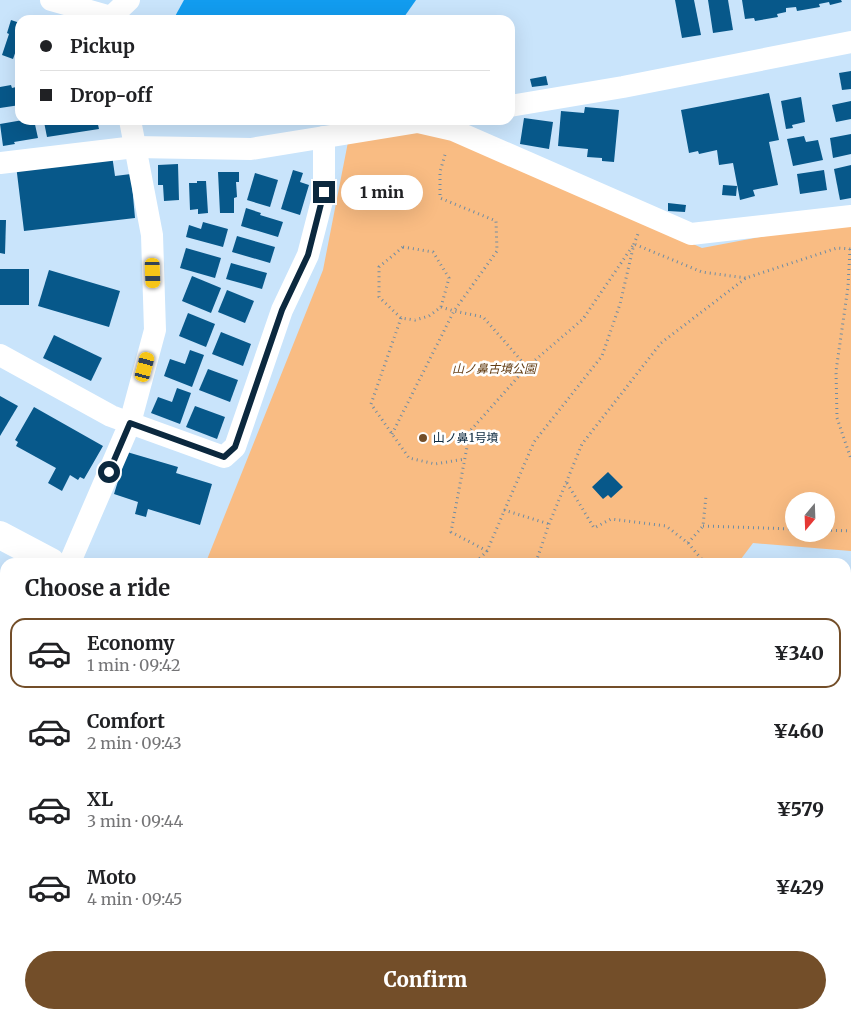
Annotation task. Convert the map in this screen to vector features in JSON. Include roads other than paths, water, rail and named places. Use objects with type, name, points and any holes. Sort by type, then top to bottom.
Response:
[{"type":"street","points":[[51,0],[102,15]]},
{"type":"street","points":[[115,15],[129,0]]},
{"type":"street","points":[[515,105],[623,87],[851,42]]},
{"type":"street","points":[[72,558],[130,423],[155,330],[152,235],[131,125]]},
{"type":"street","points":[[0,163],[135,147],[251,149],[399,125]]},
{"type":"street","points":[[437,125],[453,130],[691,234],[851,216]]},
{"type":"street","points":[[0,355],[111,416],[224,457],[235,447],[282,310],[308,255],[324,192],[324,137]]},
{"type":"street","points":[[0,534],[44,558]]},
{"type":"water","points":[[184,0],[416,0],[406,15],[176,15]]},
{"type":"place","name":"山ノ鼻1号墳","points":[[423,438]]},
{"type":"park label","name":"山ノ鼻古墳公園","points":[[494,369]]}]
